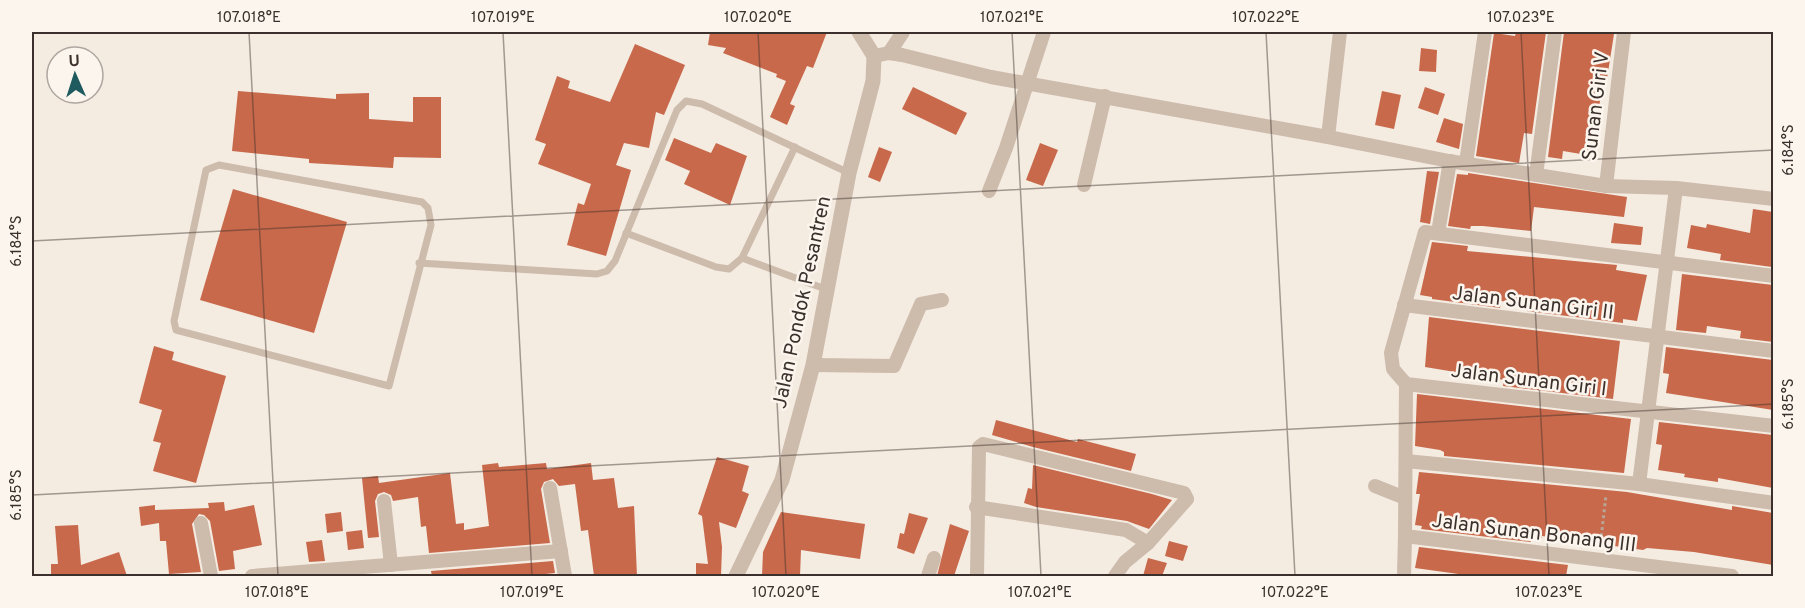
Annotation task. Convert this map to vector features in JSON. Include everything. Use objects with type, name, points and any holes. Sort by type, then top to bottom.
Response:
[{"type":"street","points":[[859,32],[881,54],[991,77],[1328,137],[1426,157],[1606,186],[1676,189],[1773,199]]},
{"type":"street","points":[[881,54],[903,32]]},
{"type":"street","points":[[989,191],[1006,148],[1044,32]]},
{"type":"street","points":[[1328,137],[1340,32]]},
{"type":"street","points":[[1466,163],[1485,32]]},
{"type":"street","points":[[1536,175],[1555,32]]},
{"type":"street","name":"Sunan Giri V","points":[[1606,186],[1624,32]]},
{"type":"street","name":"Jalan Pondok Pesantren","points":[[736,576],[782,480],[813,365],[849,173],[881,54]]},
{"type":"street","points":[[1084,185],[1105,96]]},
{"type":"street","points":[[1438,233],[1449,161]]},
{"type":"street","points":[[1639,484],[1676,189]]},
{"type":"street","points":[[1406,384],[1393,369],[1390,358],[1425,232],[1773,276]]},
{"type":"street","points":[[813,365],[894,366],[921,304],[942,300]]},
{"type":"street","name":"Jalan Sunan Giri II","points":[[1404,305],[1773,351]]},
{"type":"street","name":"Jalan Sunan Giri I","points":[[1406,384],[1773,426]]},
{"type":"street","name":"Jalan Sunan Bonang III","points":[[1406,384],[1405,536],[1732,576]]},
{"type":"street","points":[[977,576],[976,507],[979,447],[983,444],[1184,493],[1187,500],[1182,507],[1148,543],[1125,562],[1115,576]]},
{"type":"street","points":[[1406,461],[1639,484],[1773,503]]},
{"type":"street","points":[[1375,486],[1405,498]]},
{"type":"street","points":[[550,488],[565,576]]},
{"type":"street","points":[[384,501],[391,565]]},
{"type":"street","points":[[976,507],[1126,530],[1148,543]]},
{"type":"street","points":[[201,523],[211,576]]},
{"type":"street","points":[[1404,576],[1405,536]]},
{"type":"street","points":[[252,576],[561,550]]},
{"type":"street","points":[[928,576],[934,558]]},
{"type":"lane","points":[[419,263],[602,273],[612,266],[682,103],[691,101],[702,104],[849,173]]},
{"type":"lane","points":[[626,233],[716,267],[729,269],[742,258],[795,147]]},
{"type":"lane","points":[[214,165],[422,202],[428,208],[431,225],[419,263],[389,386],[176,330],[174,325],[206,171],[214,165]]},
{"type":"lane","points":[[742,258],[828,290]]},
{"type":"path","points":[[1599,560],[1608,481]]},
{"type":"building","points":[[710,32],[827,32],[813,68],[807,66],[790,104],[795,106],[787,125],[770,117],[786,81],[776,77],[777,74],[723,53],[726,48],[708,45]]},
{"type":"building","points":[[1516,32],[1546,32],[1532,134],[1524,133],[1519,163],[1476,156],[1494,33],[1515,36]]},
{"type":"building","points":[[1564,32],[1614,34],[1606,85],[1602,85],[1593,156],[1563,151],[1562,159],[1548,157]]},
{"type":"building","points":[[635,44],[685,65],[664,115],[656,112],[649,148],[624,143],[616,165],[631,170],[606,256],[567,245],[578,203],[584,205],[591,184],[538,164],[546,144],[535,140],[557,76],[570,81],[568,88],[610,102]]},
{"type":"building","points":[[1421,48],[1437,50],[1436,72],[1419,71]]},
{"type":"building","points":[[913,87],[967,113],[956,135],[902,109]]},
{"type":"building","points":[[1425,87],[1445,94],[1438,115],[1418,108]]},
{"type":"building","points":[[238,91],[336,99],[336,94],[369,93],[369,119],[413,122],[413,97],[441,97],[441,158],[394,157],[393,168],[309,163],[309,159],[232,151]]},
{"type":"building","points":[[1382,91],[1401,95],[1394,129],[1375,125]]},
{"type":"building","points":[[1444,118],[1463,124],[1459,149],[1436,142]]},
{"type":"building","points":[[674,138],[711,153],[716,143],[747,156],[730,205],[684,184],[690,171],[665,160]]},
{"type":"building","points":[[1040,143],[1058,150],[1043,186],[1026,180]]},
{"type":"building","points":[[879,147],[892,152],[880,182],[868,177]]},
{"type":"building","points":[[1427,171],[1439,172],[1430,224],[1420,222]]},
{"type":"building","points":[[1468,173],[1627,197],[1624,217],[1534,207],[1531,231],[1483,226],[1471,226],[1470,229],[1448,226],[1457,174],[1468,175]]},
{"type":"building","points":[[233,189],[347,222],[314,333],[200,300]]},
{"type":"building","points":[[1753,209],[1773,212],[1772,267],[1720,260],[1721,254],[1687,248],[1691,225],[1706,228],[1707,224],[1750,233]]},
{"type":"building","points":[[1614,223],[1643,227],[1641,245],[1611,243]]},
{"type":"building","points":[[1432,242],[1468,246],[1467,251],[1617,265],[1616,270],[1647,275],[1637,321],[1623,319],[1623,323],[1527,311],[1528,305],[1501,301],[1500,308],[1432,299],[1432,297],[1420,295]]},
{"type":"building","points":[[1682,274],[1773,285],[1773,342],[1740,338],[1741,331],[1707,326],[1706,333],[1676,330]]},
{"type":"building","points":[[1429,317],[1620,341],[1613,399],[1503,386],[1504,380],[1425,367]]},
{"type":"building","points":[[154,346],[174,352],[172,360],[226,376],[196,483],[153,471],[161,443],[153,441],[162,410],[139,403]]},
{"type":"building","points":[[1666,347],[1773,360],[1773,410],[1666,393],[1669,374],[1663,373]]},
{"type":"building","points":[[1417,394],[1631,419],[1624,473],[1444,456],[1444,452],[1440,450],[1415,446]]},
{"type":"building","points":[[996,420],[1077,442],[1078,439],[1136,454],[1131,471],[992,435]]},
{"type":"building","points":[[1659,422],[1773,435],[1773,488],[1718,478],[1718,482],[1684,477],[1685,474],[1658,470],[1662,445],[1656,444]]},
{"type":"building","points":[[717,457],[749,466],[742,491],[749,494],[736,528],[719,522],[722,547],[721,576],[696,576],[696,563],[708,564],[702,516],[698,514]]},
{"type":"building","points":[[498,463],[499,467],[546,463],[547,469],[591,463],[593,480],[614,478],[618,508],[634,506],[637,576],[594,576],[588,530],[581,531],[575,484],[559,486],[553,479],[544,482],[541,489],[550,543],[429,553],[426,526],[421,527],[418,497],[393,501],[391,495],[384,492],[378,494],[375,501],[379,537],[368,538],[362,478],[378,476],[379,483],[450,473],[456,524],[464,523],[464,530],[489,526],[482,465]]},
{"type":"building","points":[[1033,465],[1172,500],[1149,529],[1127,521],[1036,507],[1024,503],[1028,488],[1032,489]]},
{"type":"building","points":[[1419,472],[1627,492],[1732,510],[1732,506],[1773,513],[1773,565],[1694,552],[1647,548],[1643,550],[1542,536],[1542,538],[1531,537],[1531,542],[1421,529],[1422,526],[1415,525],[1420,494],[1416,494]]},
{"type":"building","points":[[224,502],[225,511],[254,505],[262,545],[233,551],[235,569],[219,571],[210,521],[204,515],[199,514],[192,524],[201,572],[169,574],[166,541],[160,541],[159,523],[141,526],[139,507],[155,505],[155,510],[209,508],[208,503]]},
{"type":"building","points":[[341,512],[343,531],[327,533],[325,514]]},
{"type":"building","points":[[781,512],[865,524],[860,559],[801,550],[800,576],[762,576],[763,552]]},
{"type":"building","points":[[909,513],[928,518],[914,554],[897,548],[900,533],[904,534]]},
{"type":"building","points":[[950,524],[969,531],[954,576],[937,576]]},
{"type":"building","points":[[78,525],[81,565],[119,552],[127,576],[51,576],[51,564],[58,564],[55,526]]},
{"type":"building","points":[[362,530],[364,548],[348,550],[346,532]]},
{"type":"building","points":[[322,540],[325,561],[309,562],[306,542]]},
{"type":"building","points":[[1169,541],[1188,546],[1183,561],[1165,556]]},
{"type":"building","points":[[1419,547],[1568,565],[1566,576],[1473,576],[1415,568]]},
{"type":"building","points":[[1148,558],[1167,563],[1162,576],[1143,576]]},
{"type":"building","points":[[553,561],[555,573],[526,576],[432,576],[431,571]]}]
